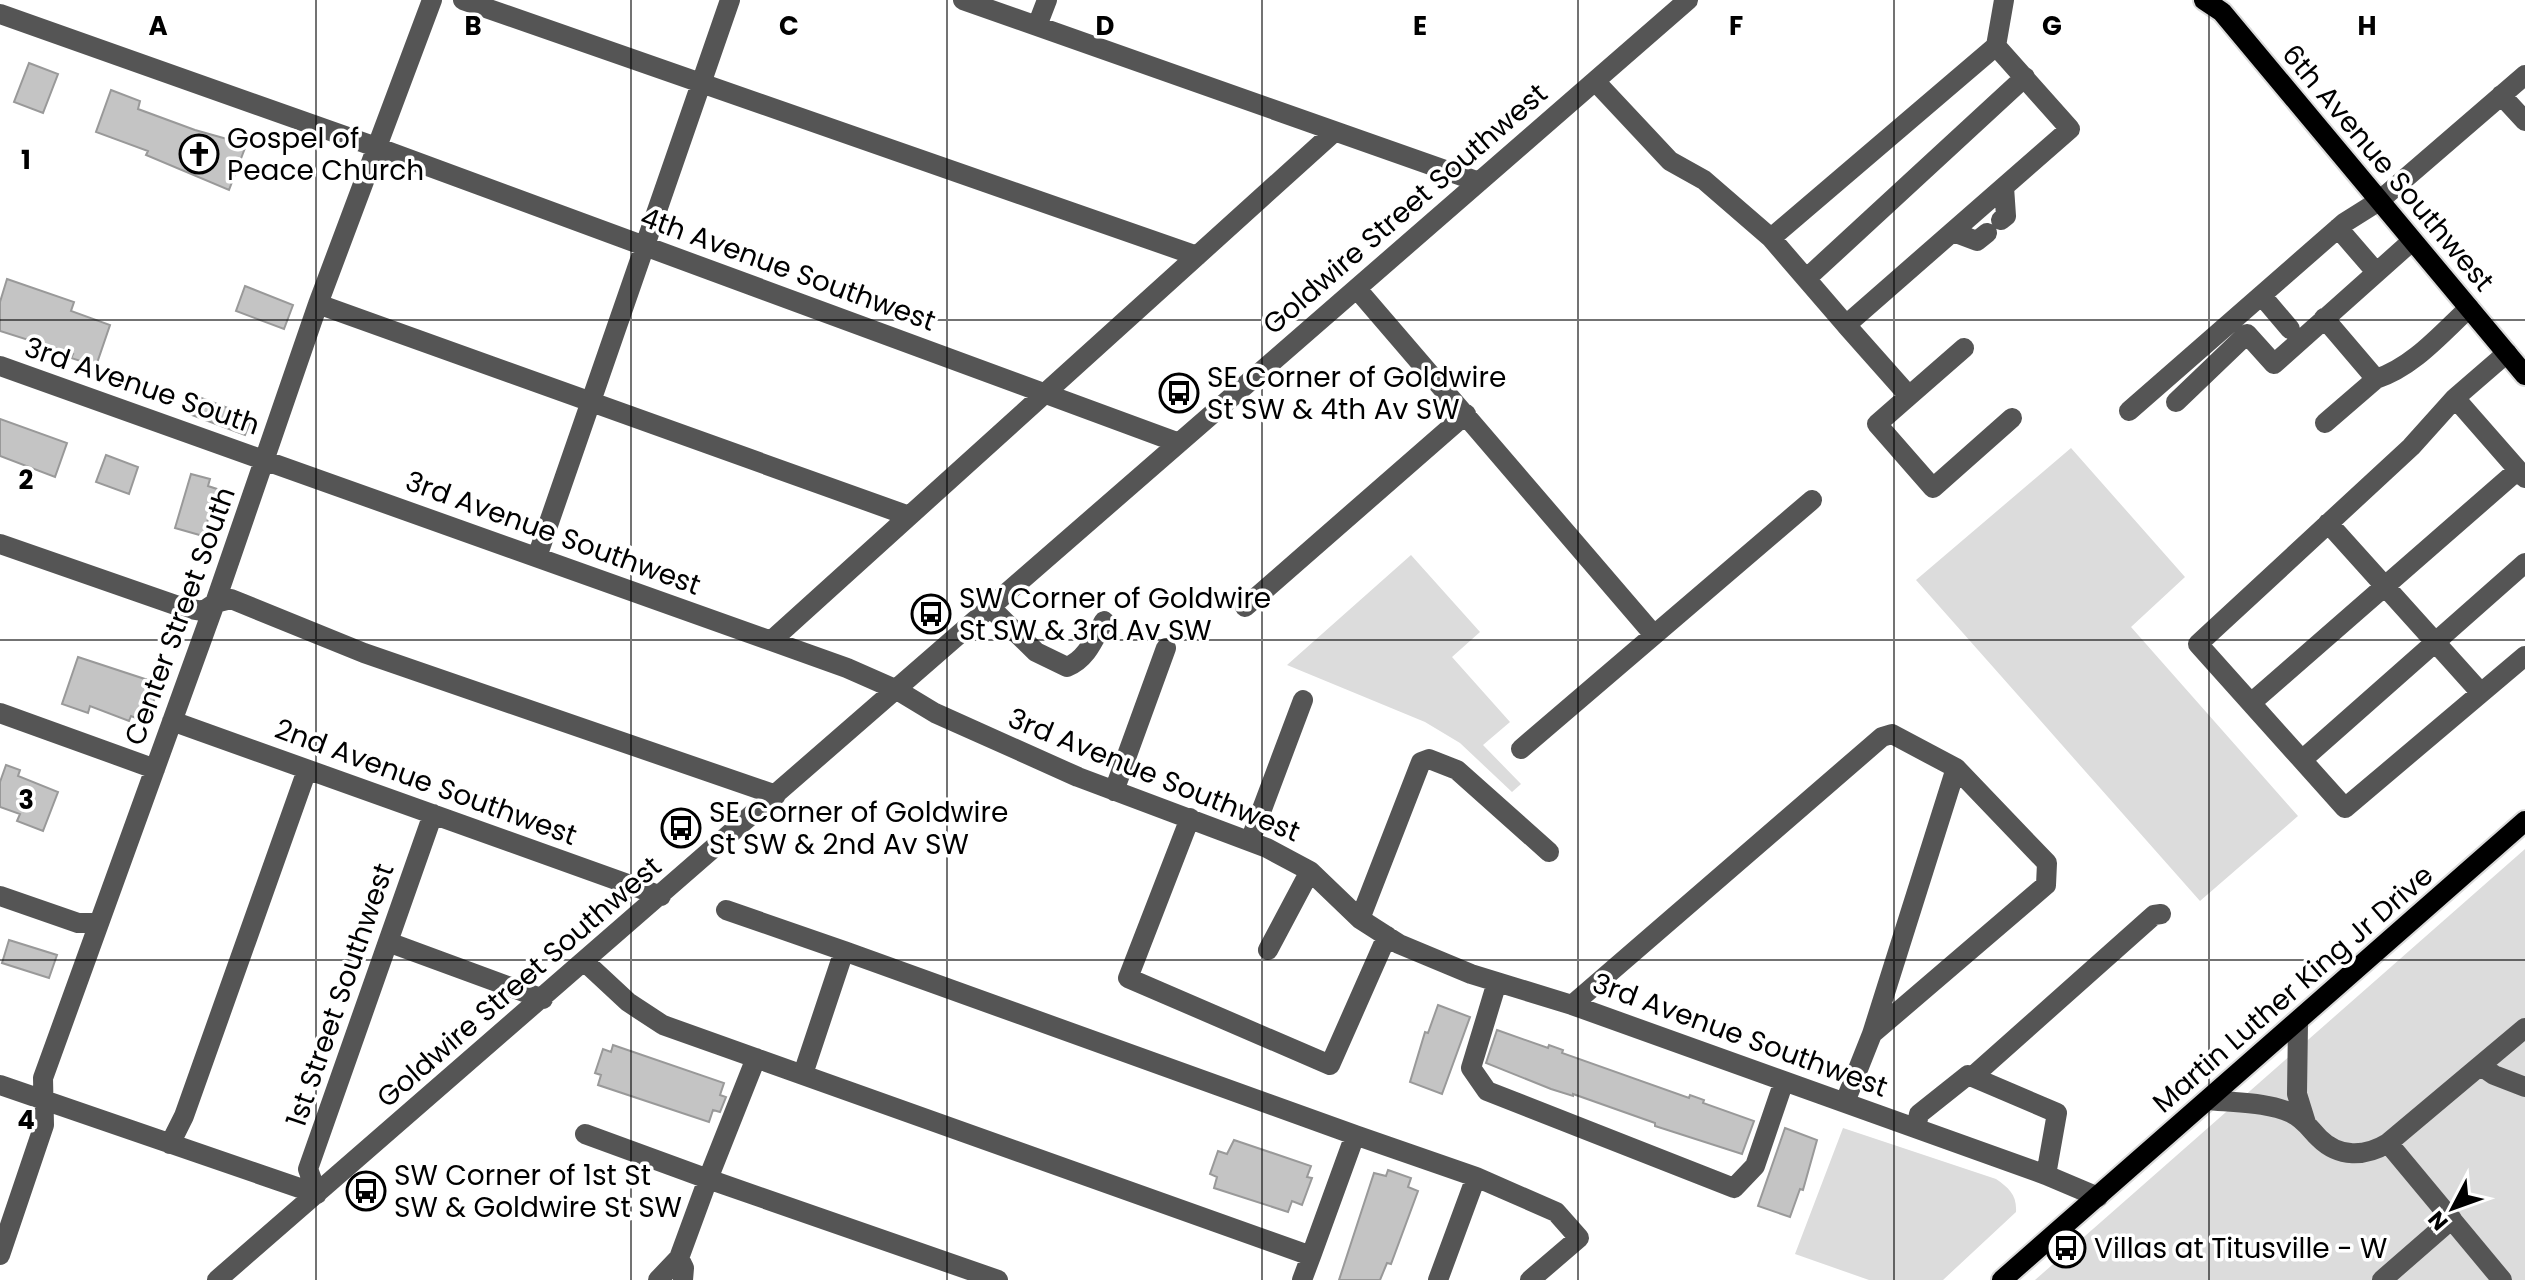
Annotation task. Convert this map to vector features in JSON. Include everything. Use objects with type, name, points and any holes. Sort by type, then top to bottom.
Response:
[{"type":"main road","name":"6th Avenue Southwest","points":[[2204,0],[2222,12],[2525,375]]},
{"type":"main road","name":"Martin Luther King Jr Drive","points":[[2002,1280],[2525,821]]},
{"type":"street","name":"Center Street South","points":[[0,1255],[44,1125],[43,1078],[215,603],[318,304],[432,0]]},
{"type":"street","points":[[463,0],[1197,256]]},
{"type":"street","points":[[537,557],[730,0]]},
{"type":"street","points":[[963,0],[1479,182]]},
{"type":"street","points":[[1037,26],[1047,0]]},
{"type":"street","name":"Goldwire Street Southwest","points":[[217,1280],[1688,0]]},
{"type":"street","points":[[1771,238],[1996,46],[2004,0]]},
{"type":"street","name":"4th Avenue Southwest","points":[[0,14],[376,147],[1179,443]]},
{"type":"street","points":[[1846,325],[2070,129],[1996,46]]},
{"type":"street","points":[[2129,411],[2338,228],[2379,201],[2525,75]]},
{"type":"street","points":[[1807,278],[2025,77]]},
{"type":"street","points":[[1595,81],[1670,161],[1704,180],[1771,238],[1909,396]]},
{"type":"street","points":[[2501,95],[2525,121]]},
{"type":"street","points":[[771,641],[1334,132]]},
{"type":"street","points":[[1953,232],[1977,241],[2006,216],[2004,187]]},
{"type":"street","points":[[2338,228],[2376,272]]},
{"type":"street","points":[[2176,402],[2247,334],[2274,364],[2412,241]]},
{"type":"street","points":[[1357,289],[1654,635]]},
{"type":"street","points":[[2262,296],[2290,329]]},
{"type":"street","points":[[318,304],[909,516]]},
{"type":"street","points":[[2325,423],[2376,379],[2394,373],[2423,351],[2469,308]]},
{"type":"street","points":[[2324,318],[2376,379]]},
{"type":"street","points":[[1964,348],[1877,424],[1933,488],[2012,418]]},
{"type":"street","points":[[2507,353],[2455,398],[2411,447],[2198,644],[2345,808],[2525,656]]},
{"type":"street","name":"3rd Avenue South","points":[[0,366],[265,459]]},
{"type":"street","points":[[2251,703],[2385,586],[2522,474],[2455,398]]},
{"type":"street","points":[[1245,607],[1466,414]]},
{"type":"street","name":"3rd Avenue Southwest","points":[[265,459],[847,668],[897,690],[935,713],[1114,791],[1250,841],[1310,871],[1360,919],[1387,936],[1456,968],[1572,1005],[1845,1102],[2098,1197]]},
{"type":"street","points":[[1521,749],[1812,500]]},
{"type":"street","points":[[2328,523],[2481,693]]},
{"type":"street","points":[[0,544],[184,608],[203,611],[215,603],[231,599],[364,653],[776,795]]},
{"type":"street","points":[[2302,760],[2525,563]]},
{"type":"street","points":[[991,608],[1036,652],[1067,667],[1076,664],[1086,654],[1104,621]]},
{"type":"street","points":[[1114,791],[1166,648]]},
{"type":"street","points":[[1250,841],[1303,700]]},
{"type":"street","points":[[0,713],[155,769]]},
{"type":"street","name":"2nd Avenue Southwest","points":[[172,721],[661,896]]},
{"type":"street","points":[[1572,1005],[1882,737],[1892,734],[1956,768],[2047,863],[2046,885],[1872,1034]]},
{"type":"street","points":[[1360,919],[1421,762],[1429,759],[1457,770],[1549,852]]},
{"type":"street","points":[[1845,1102],[1872,1034],[1956,768]]},
{"type":"street","points":[[170,1144],[184,1116],[307,770]]},
{"type":"street","name":"1st Street Southwest","points":[[317,1194],[308,1169],[433,814]]},
{"type":"street","points":[[1190,818],[1128,978],[1330,1065],[1387,936]]},
{"type":"street","points":[[1268,950],[1310,871]]},
{"type":"street","points":[[0,896],[78,923],[99,923]]},
{"type":"street","points":[[726,910],[1476,1177],[1556,1212],[1579,1238],[1530,1280]]},
{"type":"street","points":[[1972,1077],[2154,915],[2161,914]]},
{"type":"street","points":[[388,942],[543,999]]},
{"type":"street","points":[[803,1074],[844,951]]},
{"type":"street","points":[[585,962],[628,1002],[663,1025],[1311,1256]]},
{"type":"street","points":[[1497,982],[1471,1068],[1487,1091],[1734,1188],[1755,1166],[1784,1081]]},
{"type":"street","points":[[2298,1023],[2297,1094],[2306,1123]]},
{"type":"street","points":[[2210,1100],[2279,1109],[2294,1114],[2321,1140],[2339,1151],[2364,1153],[2388,1143],[2525,1028]]},
{"type":"street","points":[[658,1280],[679,1258],[756,1058]]},
{"type":"street","points":[[2481,1066],[2494,1075],[2525,1087]]},
{"type":"street","points":[[1916,1128],[1919,1114],[1968,1075],[2057,1113],[2046,1175]]},
{"type":"street","points":[[0,1085],[317,1194]]},
{"type":"street","points":[[585,1134],[998,1280]]},
{"type":"street","points":[[1302,1280],[1355,1135]]},
{"type":"street","points":[[2388,1143],[2502,1280]]},
{"type":"street","points":[[1438,1280],[1476,1177]]},
{"type":"street","points":[[2382,1280],[2452,1219]]},
{"type":"street","points":[[679,1258],[684,1268],[683,1280]]},
{"type":"shaded area","points":[[2071,448],[2185,577],[2131,627],[2298,816],[2200,901],[1916,580]]},
{"type":"shaded area","points":[[1411,555],[1480,632],[1452,657],[1510,722],[1483,745],[1521,784],[1512,792],[1460,743],[1425,722],[1287,665]]},
{"type":"shaded area","points":[[2525,849],[2525,1280],[2035,1280]]},
{"type":"shaded area","points":[[1843,1128],[1996,1179],[2011,1192],[2016,1212],[1943,1280],[1869,1280],[1795,1254]]},
{"type":"building","points":[[29,63],[58,74],[43,113],[14,102]]},
{"type":"building","points":[[111,90],[140,101],[138,109],[195,130],[227,139],[229,133],[248,140],[229,190],[146,155],[148,151],[96,132]]},
{"type":"building","points":[[7,279],[74,302],[71,311],[110,325],[96,366],[71,358],[73,354],[0,331],[0,302]]},
{"type":"building","points":[[245,286],[293,305],[284,329],[236,311]]},
{"type":"building","points":[[196,396],[252,417],[245,435],[189,414]]},
{"type":"building","points":[[0,419],[67,443],[55,477],[0,456]]},
{"type":"building","points":[[106,455],[138,467],[129,494],[96,482]]},
{"type":"building","points":[[191,474],[210,479],[208,486],[217,489],[203,536],[175,528]]},
{"type":"building","points":[[78,657],[160,684],[146,722],[131,716],[129,721],[90,706],[88,713],[62,704]]},
{"type":"building","points":[[6,765],[20,770],[18,776],[58,792],[43,831],[17,821],[20,814],[0,807],[0,782]]},
{"type":"building","points":[[9,940],[57,955],[49,978],[2,963]]},
{"type":"building","points":[[1438,1005],[1470,1017],[1442,1094],[1410,1082],[1425,1032],[1428,1033]]},
{"type":"building","points":[[1497,1030],[1548,1048],[1549,1045],[1563,1050],[1562,1053],[1689,1098],[1690,1095],[1704,1100],[1703,1103],[1754,1121],[1742,1154],[1655,1126],[1655,1123],[1551,1089],[1486,1063]]},
{"type":"building","points":[[613,1045],[724,1083],[720,1095],[726,1097],[720,1112],[713,1110],[709,1122],[598,1085],[601,1075],[595,1073],[603,1049],[611,1052]]},
{"type":"building","points":[[1785,1128],[1817,1140],[1803,1190],[1800,1189],[1790,1217],[1758,1206]]},
{"type":"building","points":[[1234,1140],[1311,1166],[1307,1177],[1312,1178],[1302,1205],[1292,1201],[1288,1212],[1214,1188],[1217,1177],[1210,1174],[1218,1151],[1227,1154]]},
{"type":"building","points":[[1388,1170],[1411,1178],[1408,1187],[1418,1191],[1391,1264],[1387,1263],[1380,1280],[1339,1280],[1374,1173],[1386,1176]]},
{"type":"place","name":"Gospel of Peace Church","points":[[199,154]]},
{"type":"place","name":"SE Corner of Goldwire St SW & 4th Av SW","points":[[1179,393]]},
{"type":"place","name":"SW Corner of Goldwire St SW & 3rd Av SW","points":[[931,614]]},
{"type":"place","name":"SE Corner of Goldwire St SW & 2nd Av SW","points":[[681,828]]},
{"type":"place","name":"SW Corner of 1st St SW & Goldwire St SW","points":[[366,1191]]},
{"type":"place","name":"Villas at Titusville - W","points":[[2066,1248]]}]
